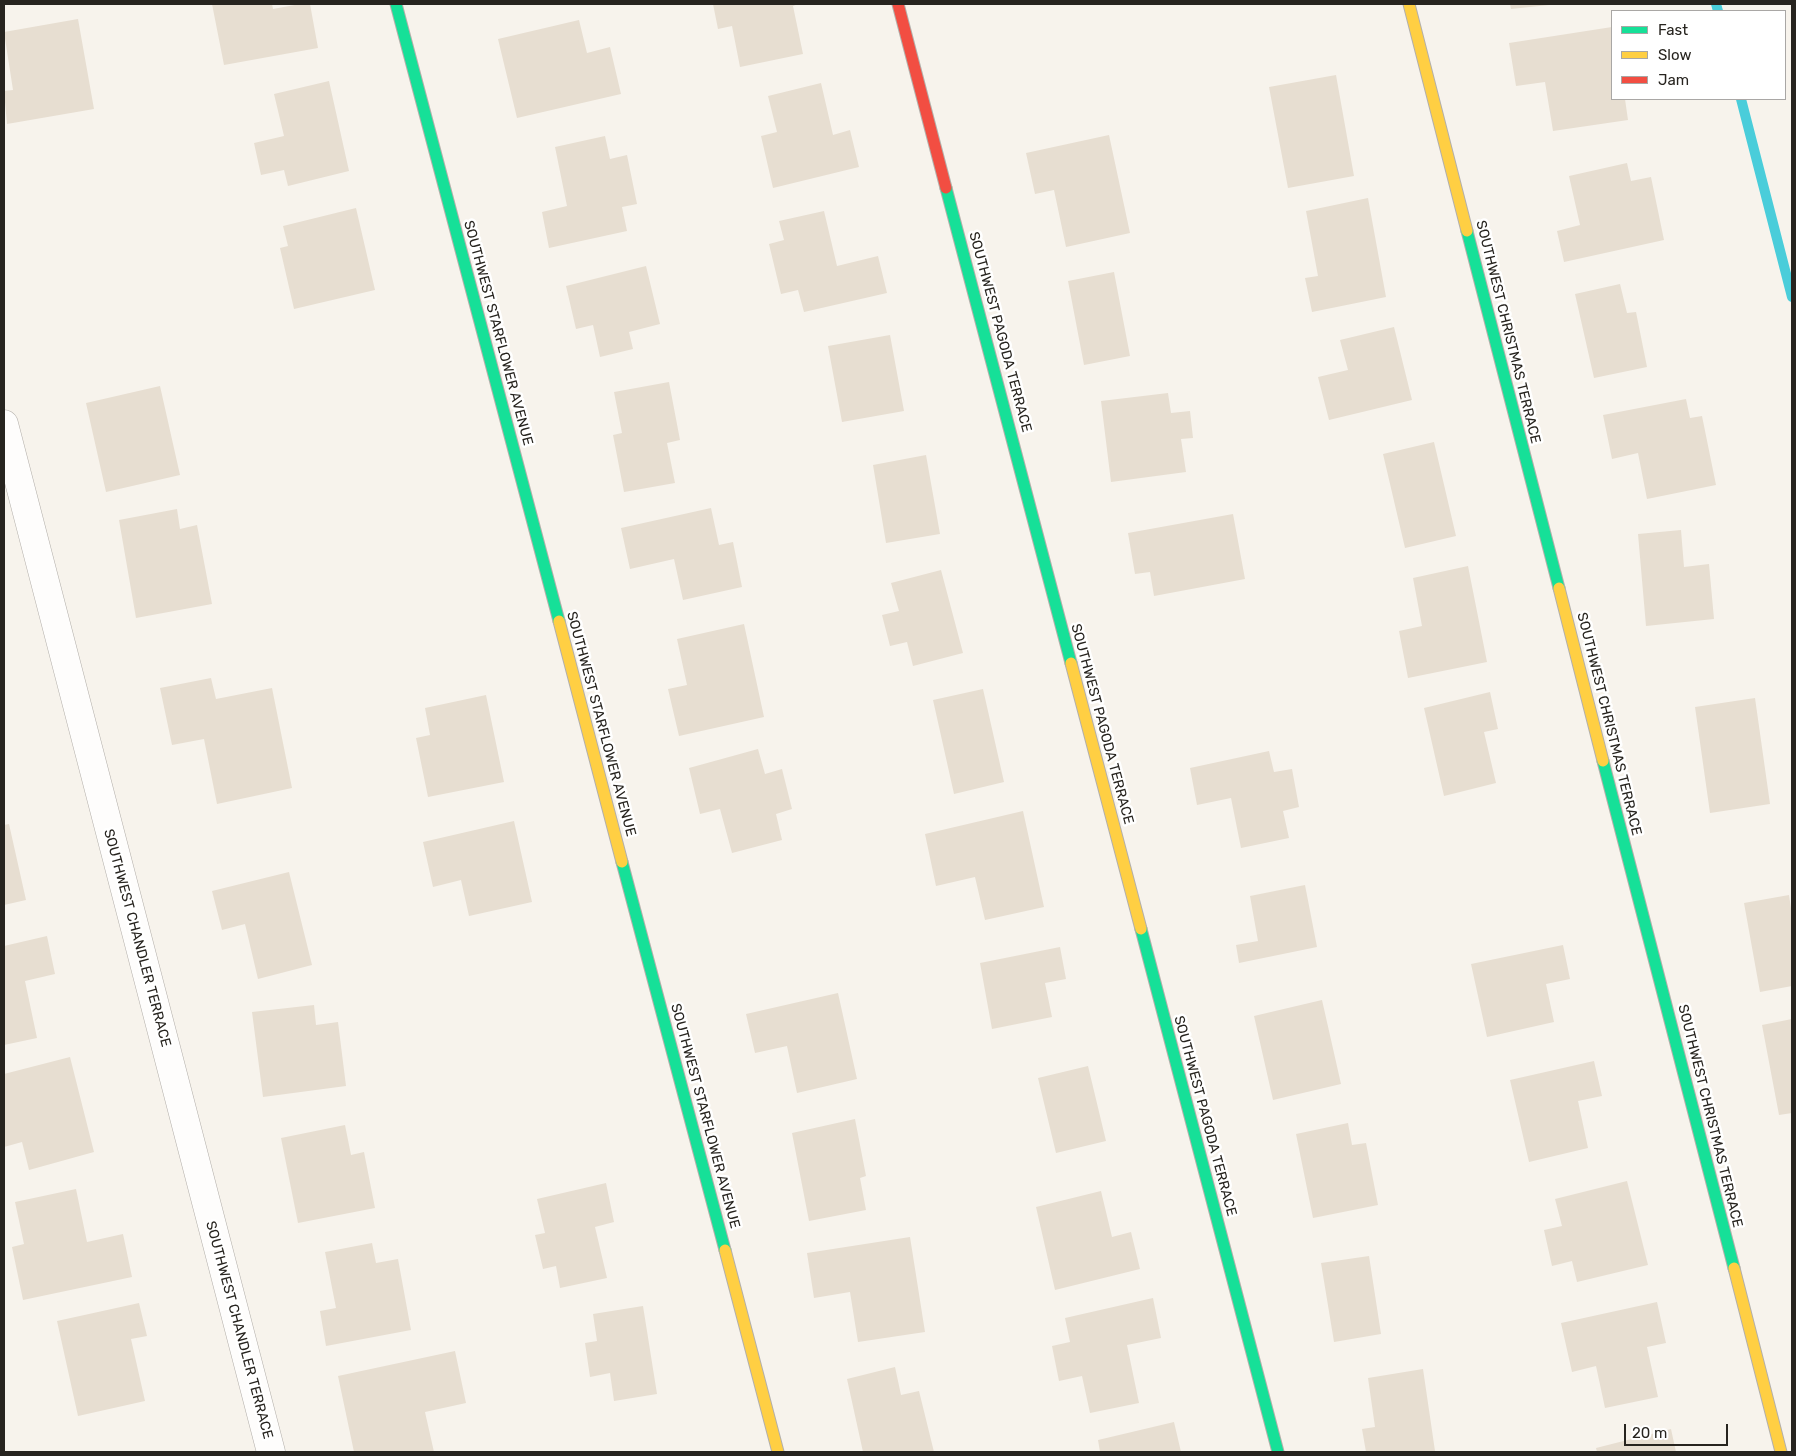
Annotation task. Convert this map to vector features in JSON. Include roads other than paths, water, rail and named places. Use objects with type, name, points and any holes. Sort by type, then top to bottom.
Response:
[{"type":"street","name":"SOUTHWEST STARFLOWER AVENUE","points":[[396,4],[778,1452]]},
{"type":"street","name":"SOUTHWEST PAGODA TERRACE","points":[[898,4],[1278,1452]]},
{"type":"street","name":"SOUTHWEST CHRISTMAS TERRACE","points":[[1408,4],[1781,1452]]},
{"type":"street","name":"SOUTHWEST CHANDLER TERRACE","points":[[4,424],[271,1452]]},
{"type":"waterway","points":[[1716,4],[1718,10]]},
{"type":"waterway","points":[[1741,100],[1792,297]]}]
